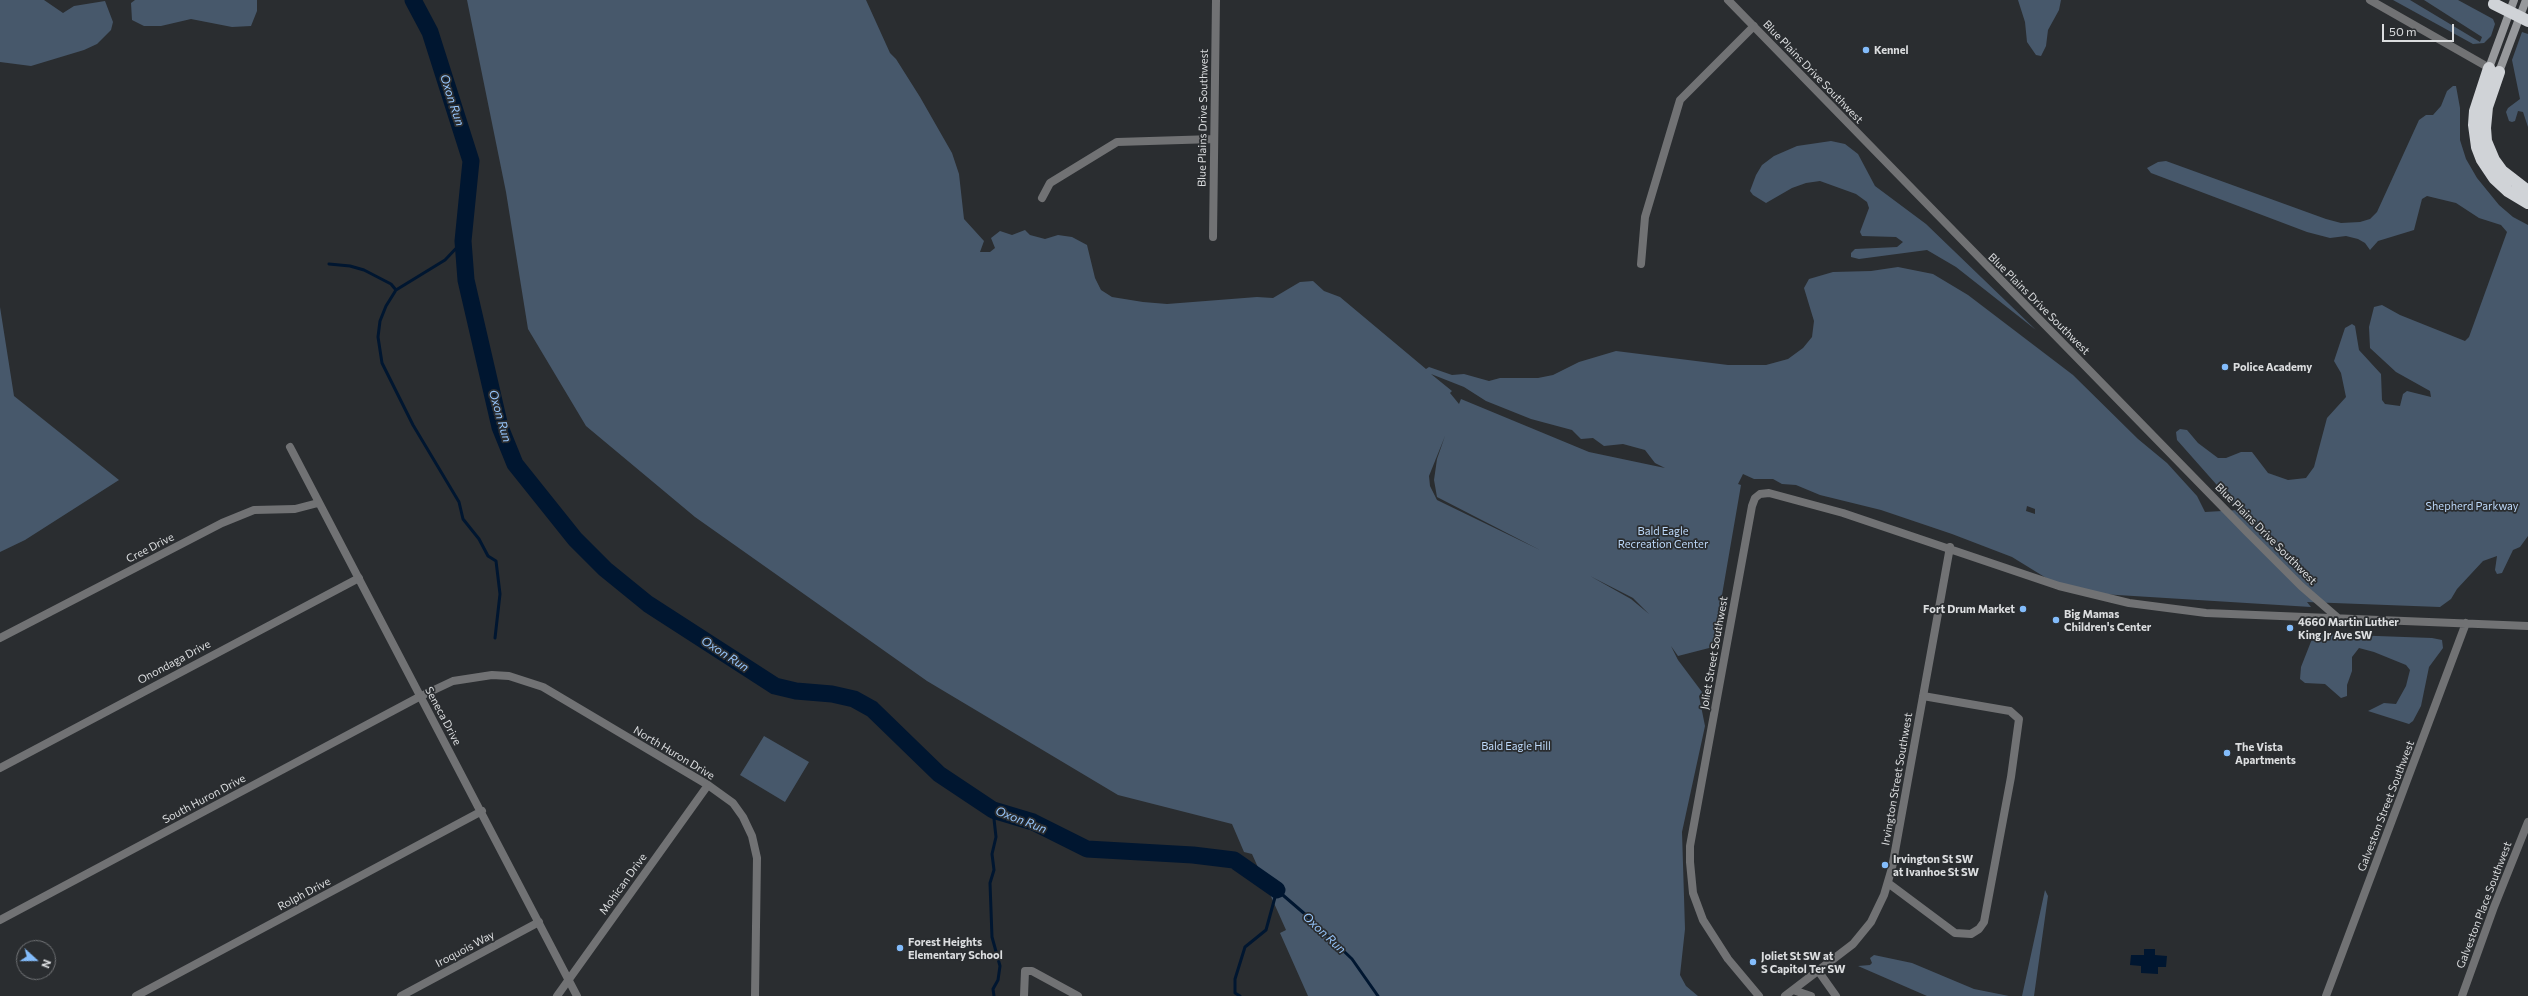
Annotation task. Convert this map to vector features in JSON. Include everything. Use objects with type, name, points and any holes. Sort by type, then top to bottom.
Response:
[{"type":"highway","points":[[2494,1],[2528,13]]},
{"type":"highway","points":[[2494,1],[2528,21]]},
{"type":"highway","points":[[2494,70],[2486,115],[2486,141],[2494,160],[2502,171],[2528,191]]},
{"type":"highway","points":[[2494,70],[2475,111],[2474,125],[2477,147],[2494,178],[2508,191],[2528,203]]},
{"type":"street","name":"Blue Plains Drive Southwest","points":[[1212,237],[1216,0]]},
{"type":"street","name":"Blue Plains Drive Southwest","points":[[1728,0],[1809,85],[2301,586],[2338,618]]},
{"type":"street","points":[[2370,0],[2494,70]]},
{"type":"street","points":[[2494,70],[2514,0]]},
{"type":"street","points":[[2494,70],[2526,0]]},
{"type":"street","points":[[1641,264],[1645,217],[1680,100],[1754,26]]},
{"type":"street","points":[[1042,198],[1050,183],[1117,142],[1214,139]]},
{"type":"street","name":"Seneca Drive","points":[[290,447],[318,503],[359,578],[419,697],[482,811],[567,980],[577,996]]},
{"type":"street","name":"Joliet Street Southwest","points":[[1759,996],[1728,959],[1703,920],[1694,893],[1690,862],[1690,846],[1753,502],[1760,494],[1769,493],[1844,513],[1950,547],[2059,586],[2129,603],[2200,612],[2528,626]]},
{"type":"street","name":"Cree Drive","points":[[0,638],[228,520],[258,509],[296,509],[318,503]]},
{"type":"street","name":"Irvington Street Southwest","points":[[1785,996],[1819,972],[1860,936],[1877,912],[1888,883],[1950,547]]},
{"type":"street","name":"Onondaga Drive","points":[[0,768],[359,578]]},
{"type":"street","name":"Galveston Street Southwest","points":[[2326,996],[2466,623]]},
{"type":"street","name":"North Huron Drive","points":[[419,697],[453,681],[470,677],[509,676],[528,681],[543,687],[708,785],[733,803],[743,817],[752,836],[757,858],[755,996]]},
{"type":"street","points":[[1888,883],[1955,933],[1971,934],[1979,929],[1984,922],[2011,777],[2019,719],[2010,711],[1923,696]]},
{"type":"street","name":"South Huron Drive","points":[[0,920],[419,697]]},
{"type":"street","name":"Mohican Drive","points":[[557,996],[708,785]]},
{"type":"street","name":"Rolph Drive","points":[[136,996],[482,811]]},
{"type":"street","name":"Galveston Place Southwest","points":[[2462,996],[2494,907],[2528,822]]},
{"type":"street","name":"Iroquois Way","points":[[401,996],[539,922]]},
{"type":"street","points":[[1024,996],[1025,971],[1037,974],[1078,996]]},
{"type":"street","points":[[1819,972],[1836,996]]},
{"type":"street","points":[[1793,990],[1811,996]]},
{"type":"green space","points":[[0,0],[44,0],[63,13],[74,6],[105,1],[113,22],[111,30],[97,44],[84,50],[31,66],[0,62]]},
{"type":"green space","points":[[135,0],[257,0],[257,11],[251,26],[232,27],[191,19],[161,26],[144,26],[132,20],[131,3]]},
{"type":"green space","points":[[467,0],[866,0],[890,53],[896,59],[920,97],[952,153],[959,174],[964,219],[984,241],[980,252],[990,252],[995,248],[991,238],[1000,231],[1012,235],[1025,230],[1030,235],[1045,239],[1058,235],[1072,237],[1087,245],[1095,278],[1101,290],[1112,297],[1143,302],[1167,304],[1257,297],[1273,298],[1300,282],[1313,281],[1324,291],[1340,297],[1426,369],[1429,367],[1452,375],[1464,374],[1489,381],[1500,378],[1538,378],[1553,375],[1579,362],[1616,351],[1728,365],[1766,365],[1788,359],[1803,348],[1812,337],[1814,321],[1804,288],[1809,279],[1833,272],[1871,271],[1898,267],[1933,274],[1968,295],[2073,375],[2138,439],[2167,463],[2197,496],[2205,512],[2239,510],[2177,440],[2176,432],[2180,429],[2187,430],[2198,443],[2218,458],[2226,458],[2241,452],[2252,452],[2268,473],[2288,480],[2306,478],[2314,467],[2327,418],[2346,397],[2341,373],[2334,361],[2345,328],[2352,324],[2355,326],[2359,350],[2381,374],[2382,400],[2385,404],[2400,406],[2403,394],[2407,391],[2431,397],[2430,391],[2396,372],[2370,348],[2369,327],[2374,307],[2382,305],[2400,315],[2465,341],[2469,337],[2507,232],[2501,225],[2479,218],[2456,203],[2427,196],[2422,199],[2414,230],[2378,241],[2370,250],[2365,243],[2358,239],[2346,236],[2330,238],[2307,232],[2151,173],[2147,168],[2158,162],[2166,161],[2326,219],[2341,223],[2360,222],[2370,219],[2377,212],[2419,120],[2426,115],[2433,115],[2441,106],[2447,91],[2453,86],[2456,86],[2460,108],[2460,140],[2466,159],[2477,178],[2499,205],[2513,217],[2528,225],[2528,536],[2520,547],[2513,550],[2502,573],[2497,574],[2495,570],[2497,556],[2483,561],[2457,589],[2451,599],[2440,607],[2307,602],[2311,607],[2069,592],[2012,557],[1952,534],[1881,510],[1820,495],[1796,485],[1782,484],[1773,479],[1754,479],[1743,474],[1738,484],[1741,485],[1713,647],[1678,656],[1671,646],[1678,660],[1702,692],[1699,696],[1705,726],[1682,832],[1685,929],[1680,975],[1686,986],[1698,996],[1308,996],[1280,933],[1286,930],[1252,854],[1244,852],[1232,824],[1118,795],[927,681],[695,517],[586,426],[528,329],[506,192]],"holes":[[[1431,374],[1464,387],[1486,401],[1531,419],[1572,430],[1581,439],[1593,438],[1604,446],[1623,444],[1645,450],[1655,463],[1665,468],[1589,452],[1461,399],[1459,404],[1450,393],[1452,391]],[[1445,436],[1437,459],[1434,480],[1437,497],[1540,550],[1437,500],[1430,486],[1429,476]],[[2027,506],[2035,509],[2035,514],[2026,511]],[[1590,576],[1633,598],[1649,614],[1631,599]]]},
{"type":"green space","points":[[2018,0],[2061,0],[2059,10],[2048,30],[2046,46],[2041,56],[2036,55],[2027,42],[2025,22]]},
{"type":"green space","points":[[2393,0],[2410,0],[2480,42],[2482,37],[2424,0],[2458,0],[2493,19],[2495,24],[2491,36],[2484,43],[2473,44]]},
{"type":"green space","points":[[2522,32],[2528,34],[2528,127],[2523,112],[2518,111],[2515,121],[2512,122],[2509,121],[2506,112],[2508,108],[2520,99],[2512,60]]},
{"type":"green space","points":[[1831,141],[1845,144],[1858,154],[1875,186],[1926,224],[2036,330],[1956,267],[1927,250],[1859,259],[1851,257],[1851,253],[1855,249],[1897,247],[1903,242],[1896,237],[1862,236],[1860,232],[1869,208],[1867,202],[1856,194],[1820,181],[1806,183],[1792,188],[1766,203],[1753,195],[1750,191],[1756,175],[1762,165],[1774,156],[1797,146]]},
{"type":"green space","points":[[0,307],[14,396],[119,480],[25,540],[0,552]]},
{"type":"green space","points":[[2322,634],[2432,638],[2442,640],[2443,648],[2429,667],[2421,706],[2413,721],[2409,724],[2368,711],[2384,703],[2396,704],[2406,686],[2410,670],[2406,665],[2374,652],[2359,648],[2352,657],[2352,671],[2347,685],[2347,696],[2341,698],[2325,684],[2305,683],[2300,679],[2301,667],[2312,639]]},
{"type":"green space","points":[[764,736],[809,762],[785,802],[740,775]]},
{"type":"green space","points":[[2045,890],[2048,896],[2034,996],[2022,996]]},
{"type":"green space","points":[[1874,955],[1912,963],[1974,989],[2009,996],[1927,996],[1858,966],[1870,965],[1872,963],[1870,958]]},
{"type":"shaded area","points":[[2144,949],[2155,949],[2155,955],[2167,956],[2166,967],[2158,967],[2158,974],[2141,973],[2141,966],[2130,965],[2131,955],[2144,955]]},
{"type":"waterway","name":"Oxon Run","points":[[413,0],[430,32],[471,161],[463,241],[466,280],[500,427],[515,464],[575,539],[605,569],[648,604],[775,686],[796,691],[832,694],[854,699],[872,709],[939,774],[993,810],[1033,822],[1087,849],[1193,855],[1234,860],[1277,890]]},
{"type":"waterway","points":[[463,241],[445,260],[396,290],[386,306],[380,321],[378,337],[382,363],[413,425],[459,502],[463,519],[479,539],[488,556],[496,561],[500,594],[495,638]]},
{"type":"waterway","points":[[329,264],[350,266],[364,270],[391,284],[396,290]]},
{"type":"waterway","points":[[993,810],[996,837],[992,854],[994,870],[990,883],[992,937],[1000,966],[998,980],[993,989],[994,996]]},
{"type":"waterway","name":"Oxon Run","points":[[1240,996],[1235,993],[1235,979],[1245,947],[1266,930],[1277,890],[1306,915],[1352,959],[1378,996]]},
{"type":"place","name":"Kennel","points":[[1866,50]]},
{"type":"place","name":"Police Academy","points":[[2225,367]]},
{"type":"place","name":"Fort Drum Market","points":[[2023,609]]},
{"type":"place","name":"Big Mamas Children's Center","points":[[2056,620]]},
{"type":"place","name":"4660 Martin Luther King Jr Ave SW","points":[[2290,628]]},
{"type":"place","name":"The Vista Apartments","points":[[2227,753]]},
{"type":"place","name":"Irvington St SW at Ivanhoe St SW","points":[[1885,865]]},
{"type":"place","name":"Forest Heights Elementary School","points":[[900,948]]},
{"type":"place","name":"Joliet St SW at S Capitol Ter SW","points":[[1753,962]]},
{"type":"park label","name":"Shepherd Parkway","points":[[2472,506]]},
{"type":"park label","name":"Bald Eagle Recreation Center","points":[[1663,537]]},
{"type":"park label","name":"Bald Eagle Hill","points":[[1516,746]]}]
